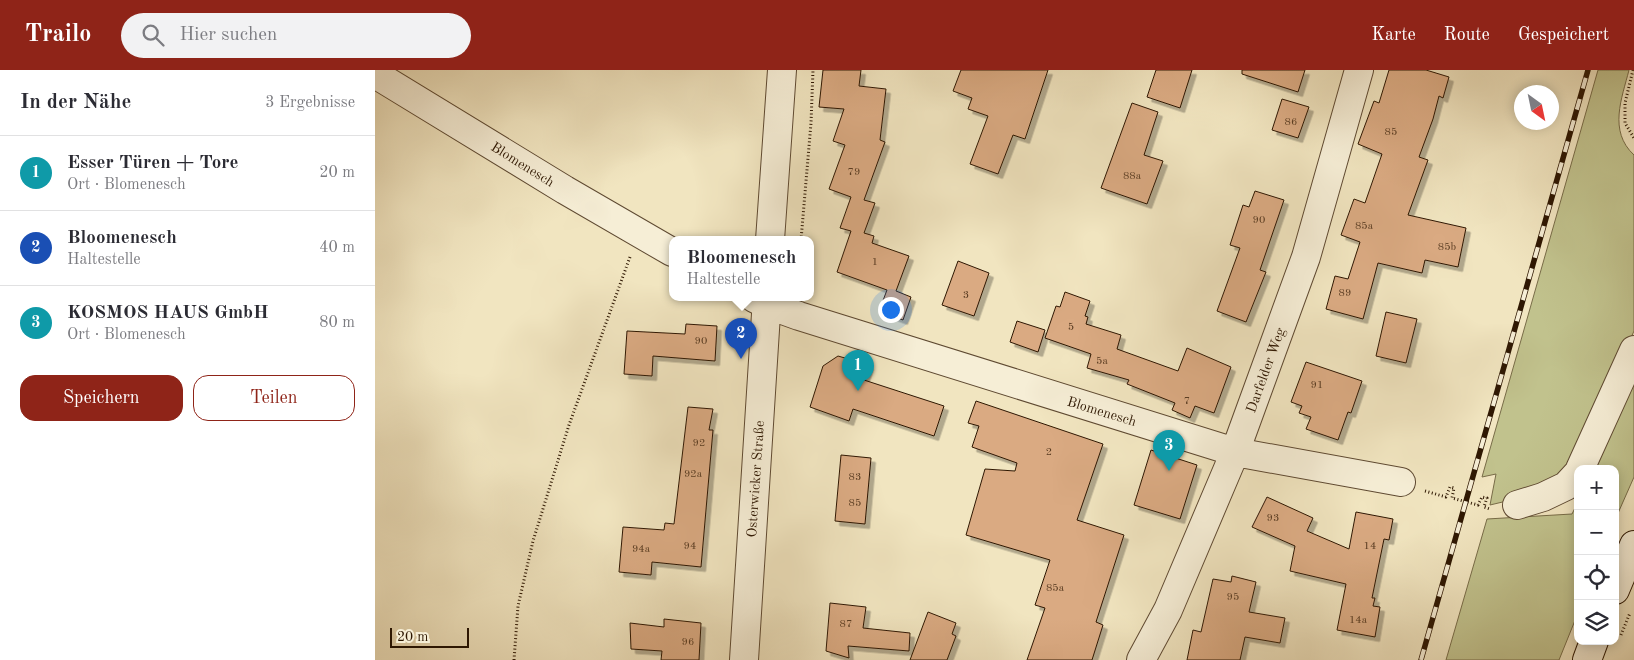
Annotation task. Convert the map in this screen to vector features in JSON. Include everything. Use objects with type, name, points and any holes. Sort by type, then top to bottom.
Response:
[{"type":"street","points":[[771,236],[782,70]]},
{"type":"street","name":"Darfelder Weg","points":[[1141,660],[1168,610],[1235,452],[1306,257],[1359,70]]},
{"type":"street","name":"Blomenesch","points":[[375,74],[669,250]]},
{"type":"street","name":"Osterwicker Straße","points":[[744,660],[762,301]]},
{"type":"street","name":"Blomenesch","points":[[765,301],[1235,452],[1401,482]]},
{"type":"street","points":[[1582,465],[1634,350]]},
{"type":"street","points":[[1517,505],[1543,497],[1566,486],[1574,477]]},
{"type":"street","points":[[1623,601],[1634,545]]},
{"type":"street","points":[[1587,660],[1593,645]]},
{"type":"path","points":[[801,236],[811,123],[813,70]]},
{"type":"path","points":[[1633,70],[1625,103],[1625,123],[1634,138]]},
{"type":"path","points":[[514,660],[518,606],[533,541],[569,425],[638,233]]},
{"type":"path","points":[[1401,482],[1446,498],[1450,487],[1455,488],[1452,498],[1465,502]]},
{"type":"path","points":[[1621,636],[1623,601]]},
{"type":"green space","points":[[1598,70],[1629,70],[1619,114],[1619,125],[1621,136],[1626,146],[1634,155],[1634,331],[1574,465],[1532,495],[1490,505],[1496,474],[1482,477]]},
{"type":"green space","points":[[1634,376],[1634,477],[1619,511],[1619,465],[1594,465]]},
{"type":"green space","points":[[1574,510],[1574,623],[1559,660],[1446,660],[1487,519],[1572,514]]},
{"type":"building","points":[[823,70],[861,70],[859,86],[886,89],[880,140],[885,142],[864,200],[875,203],[864,233],[874,236],[872,243],[909,256],[896,291],[911,297],[903,320],[879,311],[887,290],[837,272],[851,231],[840,228],[851,197],[829,189],[845,145],[833,141],[844,109],[819,107]]},
{"type":"building","points":[[961,70],[1048,70],[1025,139],[1013,135],[998,174],[970,164],[988,116],[968,109],[972,98],[953,91]]},
{"type":"building","points":[[1156,70],[1192,70],[1180,108],[1147,97]]},
{"type":"building","points":[[1242,70],[1305,70],[1298,92],[1242,74]]},
{"type":"building","points":[[1389,70],[1426,70],[1449,77],[1443,98],[1439,96],[1419,157],[1428,160],[1408,215],[1466,228],[1458,267],[1425,260],[1422,273],[1378,263],[1363,319],[1326,309],[1335,276],[1348,279],[1360,242],[1341,235],[1354,199],[1365,203],[1382,154],[1358,144],[1374,101],[1379,103]]},
{"type":"building","points":[[1282,99],[1309,107],[1298,138],[1272,130]]},
{"type":"building","points":[[1132,103],[1158,112],[1144,155],[1163,161],[1147,204],[1101,188]]},
{"type":"building","points":[[1255,191],[1284,200],[1260,270],[1266,272],[1246,322],[1217,311],[1240,248],[1230,245],[1243,205],[1249,207]]},
{"type":"building","points":[[958,261],[989,273],[974,316],[942,305]]},
{"type":"building","points":[[1065,292],[1090,301],[1085,316],[1088,317],[1086,324],[1121,335],[1117,349],[1178,371],[1187,348],[1231,367],[1214,413],[1195,406],[1190,418],[1172,410],[1175,403],[1127,384],[1129,380],[1087,368],[1091,354],[1045,338],[1056,306],[1060,307]]},
{"type":"building","points":[[1386,312],[1417,319],[1406,363],[1376,356]]},
{"type":"building","points":[[1017,321],[1045,330],[1038,352],[1010,342]]},
{"type":"building","points":[[686,324],[717,326],[715,361],[653,356],[652,376],[624,374],[627,331],[685,334]]},
{"type":"building","points":[[838,356],[869,365],[864,380],[944,406],[934,436],[853,409],[849,421],[810,407],[823,366]]},
{"type":"building","points":[[1306,362],[1362,381],[1351,413],[1348,412],[1338,440],[1306,429],[1311,417],[1299,413],[1302,406],[1291,402]]},
{"type":"building","points":[[976,401],[1103,444],[1077,520],[1124,535],[1096,622],[1103,625],[1092,660],[1027,660],[1045,608],[1035,605],[1050,560],[966,535],[985,469],[1015,471],[1017,463],[972,447],[979,426],[968,423]]},
{"type":"building","points":[[688,407],[713,409],[709,430],[713,430],[701,567],[652,562],[651,575],[619,572],[623,527],[664,530],[665,523],[674,524]]},
{"type":"building","points":[[1151,450],[1197,465],[1180,519],[1134,505]]},
{"type":"building","points":[[841,455],[871,458],[865,524],[835,521]]},
{"type":"building","points":[[1267,497],[1313,518],[1307,531],[1349,549],[1356,512],[1393,519],[1389,540],[1384,539],[1372,598],[1375,598],[1373,606],[1380,607],[1375,637],[1337,630],[1346,584],[1290,571],[1295,546],[1252,527]]},
{"type":"building","points":[[1232,576],[1256,582],[1249,612],[1285,618],[1280,643],[1245,637],[1240,660],[1187,660],[1193,630],[1201,632],[1213,579],[1231,582]]},
{"type":"building","points":[[830,603],[866,607],[863,628],[910,633],[909,651],[848,646],[849,658],[826,651]]},
{"type":"building","points":[[928,612],[956,623],[952,634],[956,636],[947,660],[910,660]]},
{"type":"building","points":[[664,619],[701,623],[699,660],[661,660],[662,651],[631,649],[630,623],[664,627]]},
{"type":"railway","points":[[1421,660],[1588,70]]},
{"type":"place","name":"Bloomenesch","points":[[741,359]]},
{"type":"place","name":"Esser Türen + Tore","points":[[858,391]]},
{"type":"place","name":"KOSMOS HAUS GmbH","points":[[1169,471]]}]
